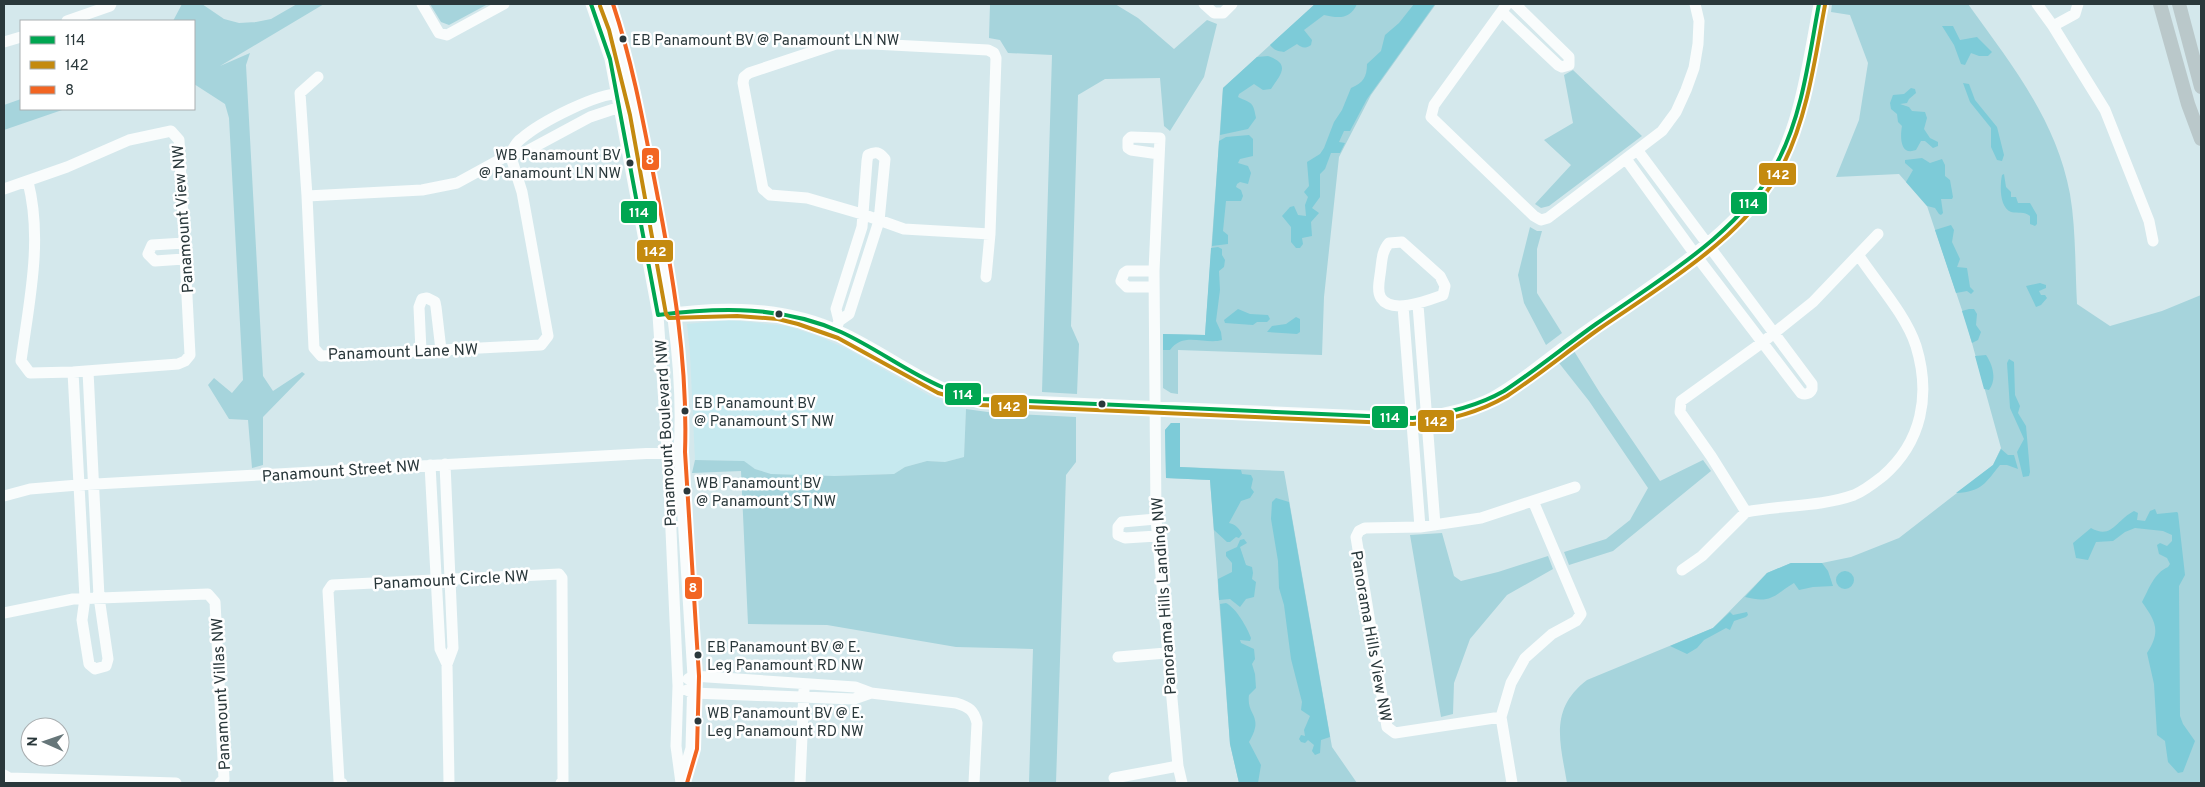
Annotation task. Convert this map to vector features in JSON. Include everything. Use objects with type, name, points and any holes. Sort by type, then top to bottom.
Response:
[{"type":"main road","points":[[2160,4],[2188,104],[2201,139]]},
{"type":"main road","points":[[2179,4],[2201,87]]},
{"type":"street","points":[[71,20],[111,4]]},
{"type":"street","points":[[422,4],[439,33],[447,35],[504,4]]},
{"type":"street","name":"Panamount Boulevard NW","points":[[591,4],[610,58],[658,314],[667,453],[678,686],[676,746],[681,782]]},
{"type":"street","name":"Panamount Boulevard NW","points":[[606,4],[616,28],[632,96],[672,313],[681,429],[679,452],[693,676],[691,748],[681,782]]},
{"type":"street","points":[[1204,4],[1214,13],[1223,13],[1232,4]]},
{"type":"street","points":[[1515,4],[1570,56],[1567,67],[1558,65],[1504,8],[1434,104],[1432,117],[1436,124],[1537,219],[1541,220],[1548,218],[1638,151],[1662,131],[1676,112],[1686,90],[1698,44],[1699,21],[1695,4]]},
{"type":"street","points":[[658,314],[712,308],[763,309],[837,325],[943,388],[982,399],[1155,408],[1427,417],[1492,398],[1706,245],[1743,210],[1767,179],[1788,141],[1804,80],[1818,4]]},
{"type":"street","points":[[2037,4],[2053,26],[2105,110],[2149,221],[2153,241]]},
{"type":"street","points":[[2053,26],[2075,14],[2079,7],[2078,4]]},
{"type":"street","points":[[4,42],[20,37]]},
{"type":"street","points":[[986,277],[990,234],[996,58],[994,53],[988,50],[836,44],[749,73],[744,77],[743,83],[763,189],[770,195],[807,198],[862,214],[904,229],[990,234]]},
{"type":"street","points":[[318,77],[300,93],[307,196],[422,190],[457,183],[510,154],[525,152],[590,117],[620,107],[632,96]]},
{"type":"street","points":[[510,154],[520,139],[553,118],[584,103],[616,93],[632,96]]},
{"type":"street","name":"Panamount View NW","points":[[4,188],[28,182],[129,140],[171,132],[179,140],[190,355],[185,361],[178,364],[88,371],[30,373],[22,361],[35,250],[34,206],[28,182]]},
{"type":"street","points":[[1626,159],[1694,253],[1801,392],[1805,394],[1809,392],[1812,389],[1812,384],[1706,245],[1638,151]]},
{"type":"street","points":[[874,152],[880,153],[885,158],[879,221],[849,314],[837,325],[836,309],[862,227],[866,161],[868,155],[874,152]]},
{"type":"street","name":"Panamount Lane NW","points":[[307,196],[314,348],[321,356],[541,345],[548,336],[522,192],[510,154]]},
{"type":"street","name":"Panorama Hills Landing NW","points":[[1159,154],[1154,271],[1156,519],[1166,653],[1178,766],[1182,783]]},
{"type":"street","points":[[1746,512],[1711,456],[1680,412],[1681,401],[1763,342],[1813,302],[1878,234]]},
{"type":"street","points":[[1402,242],[1440,276],[1445,286],[1443,295],[1418,305],[1403,306],[1385,302],[1380,298],[1378,291],[1383,250],[1389,243],[1402,242]]},
{"type":"street","points":[[184,243],[152,245],[148,254],[155,261],[184,259]]},
{"type":"street","points":[[1682,570],[1702,556],[1746,512],[1773,507],[1828,502],[1855,494],[1874,483],[1896,465],[1911,444],[1921,416],[1923,382],[1916,345],[1904,322],[1858,256]]},
{"type":"street","points":[[1154,271],[1127,271],[1124,273],[1122,281],[1127,287],[1154,287]]},
{"type":"street","points":[[421,351],[419,307],[422,299],[427,298],[435,302],[441,350]]},
{"type":"street","points":[[1418,305],[1435,525]]},
{"type":"street","points":[[1403,306],[1420,527]]},
{"type":"street","points":[[73,372],[85,598],[82,620],[89,664],[95,669],[106,666],[108,659],[99,597],[88,371]]},
{"type":"street","name":"Panamount Street NW","points":[[4,496],[30,489],[93,484],[679,452]]},
{"type":"street","points":[[445,464],[453,648],[447,664],[449,783]]},
{"type":"street","points":[[430,465],[440,650],[447,664]]},
{"type":"street","name":"Panorama Hills View NW","points":[[1501,716],[1395,733],[1388,727],[1356,537],[1365,528],[1420,527],[1481,518],[1575,488]]},
{"type":"street","points":[[1512,783],[1501,716],[1511,683],[1525,658],[1552,634],[1576,621],[1581,614],[1533,501]]},
{"type":"street","points":[[1156,519],[1122,522],[1118,527],[1118,535],[1125,538],[1157,536]]},
{"type":"street","name":"Panamount Circle NW","points":[[342,783],[339,781],[328,591],[332,586],[450,578],[559,574],[562,578],[563,781],[561,783]]},
{"type":"street","name":"Panamount Villas NW","points":[[4,613],[85,598],[208,594],[215,602],[224,779],[220,783]]},
{"type":"street","points":[[1118,657],[1166,653]]},
{"type":"street","points":[[871,693],[854,699],[692,693],[678,686],[693,676],[855,687],[871,693],[956,702],[969,707],[974,714],[977,724],[974,783]]},
{"type":"street","points":[[800,783],[804,683]]},
{"type":"street","points":[[1114,778],[1178,766]]},
{"type":"street","points":[[4,775],[9,778],[176,783]]},
{"type":"shaded area","points":[[182,4],[202,4],[224,19],[239,23],[271,19],[297,4],[324,4],[220,66],[250,53],[246,65],[263,376],[273,391],[302,372],[305,374],[263,417],[263,465],[252,468],[248,420],[229,419],[208,385],[214,378],[232,393],[243,380],[229,118],[225,104],[195,85],[195,20],[174,20]]},
{"type":"shaded area","points":[[430,4],[488,4],[449,25],[441,22]]},
{"type":"shaded area","points":[[990,4],[1115,4],[1138,18],[1174,49],[1207,20],[1217,24],[1204,77],[1170,131],[1164,126],[1160,78],[1105,79],[1078,95],[1071,326],[1079,344],[1077,394],[1042,392],[1052,55],[1008,53],[1000,40],[989,38]]},
{"type":"shaded area","points":[[1315,4],[1436,4],[1371,95],[1339,157],[1324,297],[1322,355],[1178,350],[1178,394],[1171,393],[1163,388],[1163,334],[1205,335],[1223,88]]},
{"type":"shaded area","points":[[1315,4],[1357,4],[1351,13],[1343,17],[1324,15],[1304,30],[1312,40],[1309,46],[1304,48],[1297,44],[1284,52],[1271,47],[1270,45]]},
{"type":"shaded area","points":[[1414,4],[1435,4],[1367,99],[1350,131],[1344,131],[1339,142],[1345,143],[1340,153],[1331,153],[1325,169],[1320,174],[1320,197],[1312,208],[1319,213],[1311,222],[1312,236],[1302,238],[1303,244],[1300,248],[1296,248],[1291,242],[1291,227],[1282,216],[1290,207],[1294,206],[1298,215],[1306,216],[1305,205],[1308,197],[1304,192],[1309,186],[1307,162],[1320,154],[1324,148],[1334,122],[1342,110],[1351,88],[1364,79],[1367,64],[1381,51],[1385,35],[1399,23]]},
{"type":"shaded area","points":[[1832,4],[1968,4],[2030,93],[2054,141],[2063,167],[2072,207],[2077,304],[2110,326],[2162,311],[2201,295],[2201,783],[1567,783],[1560,740],[1562,715],[1575,691],[1587,680],[1713,628],[1767,573],[1791,563],[1822,563],[1851,557],[1899,538],[1993,465],[2001,448],[1967,325],[1927,206],[1899,174],[1836,177],[1859,120],[1868,63],[1850,15],[1831,12]]},
{"type":"shaded area","points":[[1942,26],[1953,26],[1960,40],[1977,37],[1992,52],[1988,56],[1979,56],[1971,53],[1965,65],[1961,64],[1954,45]]},
{"type":"shaded area","points":[[1268,56],[1280,62],[1282,66],[1281,74],[1271,89],[1263,90],[1254,84],[1239,94],[1238,97],[1251,104],[1256,118],[1248,129],[1220,135],[1223,88],[1257,57]]},
{"type":"shaded area","points":[[1573,70],[1642,136],[1549,206],[1541,208],[1535,204],[1571,165],[1544,140],[1573,123],[1564,75]]},
{"type":"shaded area","points":[[1963,83],[1969,84],[1975,100],[1997,127],[2004,155],[2002,161],[1997,160],[1991,147],[1991,128],[1970,102]]},
{"type":"shaded area","points":[[1911,88],[1915,89],[1916,93],[1907,103],[1900,104],[1909,107],[1912,111],[1925,112],[1927,118],[1924,129],[1930,138],[1938,142],[1938,146],[1933,148],[1925,141],[1921,141],[1916,150],[1911,151],[1904,148],[1902,144],[1902,126],[1898,122],[1897,114],[1891,109],[1890,103],[1893,95],[1904,94]]},
{"type":"shaded area","points":[[20,99],[20,110],[62,110],[4,130],[4,105]]},
{"type":"shaded area","points":[[1249,135],[1253,139],[1253,156],[1240,159],[1238,163],[1248,166],[1251,173],[1248,184],[1240,182],[1237,184],[1236,187],[1241,190],[1243,196],[1241,201],[1226,201],[1223,231],[1228,235],[1228,244],[1212,246],[1219,141],[1226,137]]},
{"type":"shaded area","points":[[1922,158],[1930,163],[1942,159],[1945,165],[1945,176],[1950,180],[1953,197],[1952,199],[1941,199],[1943,213],[1941,215],[1935,208],[1927,206],[1906,182],[1913,170],[1905,163],[1905,160]]},
{"type":"shaded area","points":[[2004,174],[2006,187],[2011,192],[2011,197],[2016,197],[2018,203],[2030,203],[2037,215],[2037,224],[2035,226],[2030,224],[2030,216],[2028,214],[2011,212],[2004,206],[2001,190],[2002,175]]},
{"type":"shaded area","points":[[1951,225],[1954,230],[1952,242],[1960,259],[1957,267],[1967,268],[1970,287],[1974,291],[1971,294],[1967,291],[1956,293],[1935,230]]},
{"type":"shaded area","points":[[1530,227],[1537,231],[1542,231],[1537,249],[1537,293],[1562,333],[1546,345],[1524,303],[1518,275]]},
{"type":"shaded area","points":[[1218,247],[1222,249],[1222,255],[1225,260],[1224,267],[1219,271],[1220,290],[1216,321],[1222,340],[1181,341],[1170,350],[1163,350],[1163,334],[1205,335],[1211,248]]},
{"type":"shaded area","points":[[2040,283],[2046,285],[2046,288],[2039,291],[2041,295],[2045,295],[2047,298],[2041,305],[2036,307],[2026,286]]},
{"type":"shaded area","points":[[1238,309],[1250,314],[1268,315],[1270,319],[1267,322],[1257,322],[1253,325],[1225,323],[1224,320]]},
{"type":"shaded area","points":[[1974,309],[1977,314],[1976,325],[1981,332],[1978,340],[1972,343],[1962,311]]},
{"type":"shaded area","points":[[1296,317],[1300,319],[1300,332],[1297,334],[1267,332],[1272,326],[1286,324]]},
{"type":"shaded area","points":[[729,320],[787,326],[820,337],[849,350],[930,396],[966,409],[964,457],[945,462],[927,461],[905,467],[894,474],[832,476],[771,474],[755,469],[743,461],[695,460],[687,324]]},
{"type":"shaded area","points":[[1574,351],[1660,481],[1703,460],[1711,471],[1613,551],[1569,565],[1564,552],[1606,539],[1630,520],[1648,488],[1589,401],[1559,363]]},
{"type":"shaded area","points":[[1986,355],[1991,363],[1993,372],[1993,382],[1989,390],[1984,389],[1975,356]]},
{"type":"shaded area","points":[[2009,359],[2014,362],[2015,395],[2020,406],[2018,413],[2026,426],[2030,472],[2029,476],[2023,477],[2017,452],[2024,439],[2010,408],[2007,363]]},
{"type":"shaded area","points":[[966,409],[995,413],[1076,417],[1076,462],[1066,475],[1056,783],[1029,783],[1033,649],[956,647],[827,625],[748,624],[741,471],[692,473],[695,460],[744,461],[755,469],[771,474],[834,476],[894,474],[905,467],[927,461],[945,462],[964,457]]},
{"type":"shaded area","points":[[1171,423],[1180,423],[1180,467],[1284,471],[1332,747],[1357,783],[1239,783],[1230,744],[1210,480],[1166,478],[1165,430]]},
{"type":"shaded area","points":[[1171,423],[1180,423],[1180,467],[1241,470],[1242,474],[1251,475],[1253,479],[1251,488],[1254,492],[1250,498],[1241,501],[1229,523],[1235,526],[1242,534],[1239,538],[1236,537],[1227,542],[1214,530],[1210,480],[1166,478],[1165,430]]},
{"type":"shaded area","points":[[2001,449],[2008,455],[2014,455],[2018,469],[2007,465],[2000,465],[1987,481],[1978,488],[1972,491],[1956,493],[1993,465]]},
{"type":"shaded area","points":[[1276,498],[1289,502],[1330,737],[1321,740],[1320,753],[1315,755],[1312,751],[1314,745],[1308,740],[1305,743],[1299,739],[1301,735],[1305,736],[1304,730],[1310,716],[1301,710],[1302,702],[1291,659],[1284,605],[1279,588],[1278,561],[1271,519],[1272,502]]},
{"type":"shaded area","points":[[2155,509],[2157,514],[2178,513],[2185,575],[2179,586],[2180,716],[2183,724],[2195,741],[2183,772],[2178,773],[2168,762],[2165,741],[2157,735],[2154,684],[2147,653],[2154,639],[2155,627],[2151,615],[2142,602],[2155,577],[2170,564],[2167,558],[2159,554],[2157,545],[2160,543],[2167,546],[2172,541],[2172,535],[2163,531],[2135,528],[2125,532],[2113,541],[2096,542],[2088,560],[2076,558],[2073,543],[2091,528],[2104,532],[2109,530],[2134,511],[2138,513],[2137,520],[2145,521],[2150,511]]},
{"type":"shaded area","points":[[1442,533],[1454,576],[1461,581],[1498,572],[1548,556],[1553,569],[1507,595],[1470,639],[1454,683],[1453,714],[1441,717],[1410,535]]},
{"type":"shaded area","points":[[1244,539],[1247,543],[1240,547],[1246,565],[1252,567],[1252,579],[1256,582],[1254,597],[1246,599],[1240,607],[1230,599],[1219,600],[1218,579],[1232,572],[1232,563],[1226,556],[1226,552],[1237,547],[1240,540]]},
{"type":"shaded area","points":[[1791,563],[1822,563],[1828,571],[1833,586],[1799,590],[1794,583],[1777,595],[1767,599],[1745,597],[1767,573]]},
{"type":"shaded area","points":[[1841,571],[1849,571],[1854,576],[1852,587],[1841,589],[1836,584],[1836,576]]},
{"type":"shaded area","points":[[1226,603],[1241,618],[1251,638],[1250,641],[1240,640],[1241,643],[1254,649],[1255,659],[1252,664],[1256,688],[1249,695],[1249,702],[1255,726],[1249,742],[1261,765],[1258,783],[1239,783],[1230,744],[1220,604]]},
{"type":"shaded area","points":[[1730,612],[1733,615],[1747,612],[1748,615],[1734,621],[1730,630],[1726,628],[1704,640],[1697,648],[1687,654],[1670,646],[1713,628]]},
{"type":"transit line","name":"114","points":[[591,4],[610,59],[658,315],[728,310],[774,313],[797,317],[841,332],[942,387],[982,399],[1413,418],[1460,409],[1504,391],[1697,253],[1743,211],[1762,187],[1778,161],[1794,124],[1804,84],[1819,4]]},
{"type":"transit line","name":"8","points":[[613,4],[632,72],[647,142],[668,254],[682,352],[685,452],[699,676],[697,749],[687,783]]},
{"type":"transit line","name":"142","points":[[600,6],[609,30],[630,115],[666,314],[669,318],[737,316],[778,319],[798,324],[838,338],[938,393],[981,405],[1413,424],[1438,421],[1462,415],[1485,407],[1507,396],[1599,329],[1677,276],[1727,236],[1768,189],[1784,163],[1799,125],[1810,86],[1825,5]]},
{"type":"place","name":"EB Panamount BV @ Panamount LN NW","points":[[623,39]]},
{"type":"place","name":"WB Panamount BV @ Panamount LN NW","points":[[630,163]]},
{"type":"place","name":"EB Panamount BV @ Panamount ST NW","points":[[685,411]]},
{"type":"place","name":"WB Panamount BV @ Panamount ST NW","points":[[687,491]]},
{"type":"place","name":"EB Panamount BV @ E. Leg Panamount RD NW","points":[[698,655]]},
{"type":"place","name":"WB Panamount BV @ E. Leg Panamount RD NW","points":[[698,721]]}]
